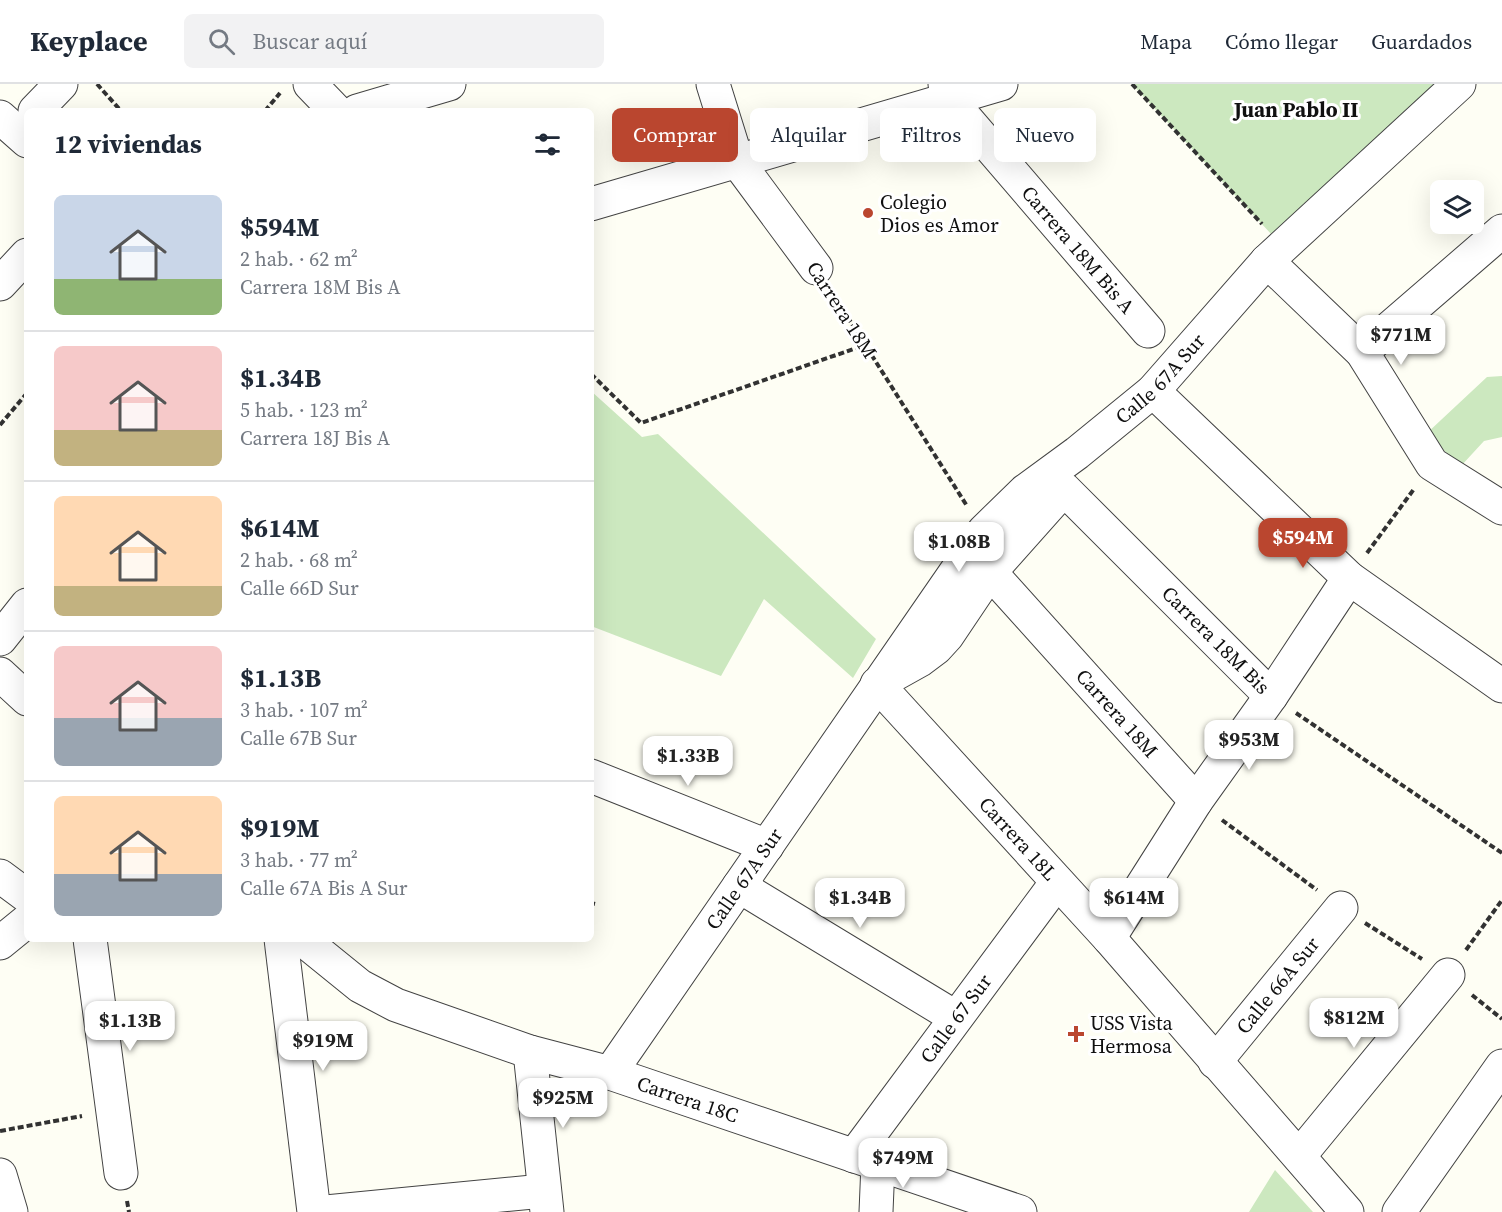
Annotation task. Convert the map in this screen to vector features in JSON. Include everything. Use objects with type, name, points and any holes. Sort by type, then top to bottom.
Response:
[{"type":"street","points":[[37,108],[61,84]]},
{"type":"street","points":[[310,84],[333,108]]},
{"type":"street","points":[[367,108],[449,84]]},
{"type":"street","name":"Carrera 18M","points":[[713,84],[720,108]]},
{"type":"street","points":[[738,161],[947,92],[1001,84]]},
{"type":"street","name":"Calle 67A Sur","points":[[610,1073],[984,531],[1025,491],[1153,391],[1275,253],[1459,84]]},
{"type":"street","name":"Carrera 18M Bis A","points":[[947,92],[1148,331]]},
{"type":"street","points":[[594,203],[734,162]]},
{"type":"street","name":"Carrera 18M","points":[[738,162],[816,268]]},
{"type":"street","points":[[1362,352],[1502,231]]},
{"type":"street","points":[[1275,253],[1362,352],[1432,464],[1502,508]]},
{"type":"street","points":[[0,284],[24,258]]},
{"type":"street","points":[[1153,391],[1349,578],[1502,686]]},
{"type":"street","name":"Calle 67A Sur","points":[[878,684],[936,648],[990,572],[1064,489]]},
{"type":"street","name":"Carrera 18M Bis","points":[[1064,489],[1271,696]]},
{"type":"street","name":"Carrera 18M","points":[[990,572],[1196,801]]},
{"type":"street","points":[[1109,939],[1196,801],[1271,696],[1349,578]]},
{"type":"street","points":[[0,639],[24,608]]},
{"type":"street","points":[[0,674],[24,696]]},
{"type":"street","name":"Carrera 18L","points":[[878,684],[1109,939],[1215,1062],[1300,1155],[1347,1212]]},
{"type":"street","points":[[594,777],[767,846]]},
{"type":"street","points":[[0,876],[24,894]]},
{"type":"street","name":"Calle 67 Sur","points":[[866,1160],[955,1017],[1057,882]]},
{"type":"street","points":[[739,886],[955,1017]]},
{"type":"street","name":"Calle 66A Sur","points":[[1215,1062],[1341,908]]},
{"type":"street","points":[[0,943],[24,923]]},
{"type":"street","points":[[90,942],[121,1173]]},
{"type":"street","points":[[281,942],[314,1212]]},
{"type":"street","name":"Carrera 18C","points":[[306,942],[378,997],[530,1052],[610,1073],[1020,1212]]},
{"type":"street","points":[[1300,1155],[1448,975]]},
{"type":"street","points":[[326,1212],[545,1202],[530,1052]]},
{"type":"street","points":[[1399,1212],[1502,1066]]},
{"type":"street","points":[[866,1160],[876,1212]]},
{"type":"street","points":[[0,1175],[11,1212]]},
{"type":"path","points":[[97,84],[118,108]]},
{"type":"path","points":[[268,108],[288,84]]},
{"type":"path","points":[[1132,84],[1275,253]]},
{"type":"path","name":"Carrera 18M","points":[[816,268],[984,531]]},
{"type":"path","points":[[594,377],[641,423],[865,345]]},
{"type":"path","points":[[0,426],[24,397]]},
{"type":"path","points":[[1349,578],[1432,464]]},
{"type":"path","name":"Carrera 18M Bis","points":[[1271,696],[1502,853]]},
{"type":"path","points":[[1502,900],[1448,975],[1502,1019]]},
{"type":"path","points":[[0,1131],[111,1111]]},
{"type":"green space","points":[[1132,84],[1439,84],[1272,235]]},
{"type":"green space","points":[[1502,376],[1502,437],[1484,441],[1461,466],[1426,434],[1487,377]]},
{"type":"green space","points":[[594,394],[642,437],[658,434],[876,639],[853,678],[764,599],[721,676],[594,627]]},
{"type":"green space","points":[[1275,1170],[1313,1212],[1249,1212]]},
{"type":"place","name":"Colegio Dios es Amor","points":[[868,213]]},
{"type":"place","name":"USS Vista Hermosa","points":[[1076,1034]]},
{"type":"district","name":"Juan Pablo II","points":[[1296,109]]}]
